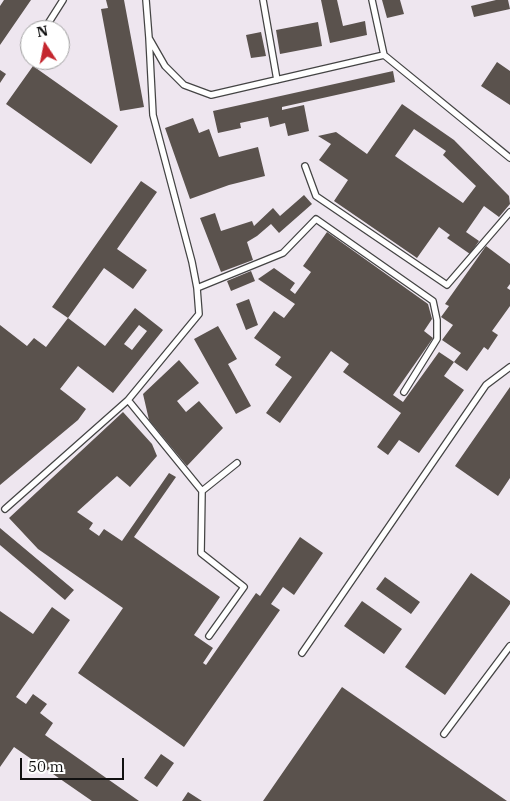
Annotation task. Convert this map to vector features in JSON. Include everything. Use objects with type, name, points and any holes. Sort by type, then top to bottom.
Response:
[{"type":"lane","points":[[50,20],[63,0]]},
{"type":"lane","points":[[6,509],[128,400],[199,314],[192,262],[153,116],[146,0]]},
{"type":"lane","points":[[263,0],[277,80]]},
{"type":"lane","points":[[372,0],[384,56],[510,158]]},
{"type":"lane","points":[[149,38],[165,66],[184,85],[211,95],[384,56]]},
{"type":"lane","points":[[305,166],[316,196],[447,286],[510,212]]},
{"type":"lane","points":[[197,288],[284,253],[316,220],[433,301],[438,339],[404,392]]},
{"type":"lane","points":[[302,653],[486,385],[510,367]]},
{"type":"lane","points":[[128,400],[202,491],[201,553],[244,587],[209,636]]},
{"type":"lane","points":[[202,491],[237,463]]},
{"type":"lane","points":[[444,734],[510,646]]},
{"type":"shaded area","points":[[0,0],[510,0],[510,801],[0,801]]},
{"type":"building","points":[[4,0],[31,0],[0,45],[0,6]]},
{"type":"building","points":[[106,0],[124,0],[144,107],[120,111],[101,9],[108,8]]},
{"type":"building","points":[[321,0],[337,0],[343,26],[365,21],[367,35],[330,43]]},
{"type":"building","points":[[382,0],[400,0],[404,14],[387,18]]},
{"type":"building","points":[[496,0],[508,0],[510,9],[474,17],[471,6]]},
{"type":"building","points":[[318,22],[322,46],[280,54],[276,30]]},
{"type":"building","points":[[261,32],[266,56],[251,58],[246,35]]},
{"type":"building","points":[[497,62],[510,71],[510,105],[481,86]]},
{"type":"building","points":[[0,70],[6,74],[0,83]]},
{"type":"building","points":[[30,70],[39,70],[118,126],[91,164],[6,104]]},
{"type":"building","points":[[393,71],[395,82],[282,107],[282,110],[304,105],[309,131],[288,136],[285,123],[270,127],[268,117],[240,123],[241,128],[218,133],[213,111]]},
{"type":"building","points":[[402,104],[454,140],[509,196],[510,204],[499,217],[484,206],[466,232],[479,241],[470,254],[447,238],[450,235],[439,227],[417,258],[334,201],[348,180],[319,160],[331,144],[318,136],[336,132],[367,154]],"holes":[[[414,129],[446,151],[443,155],[476,186],[463,203],[395,156]]]},
{"type":"building","points":[[193,118],[199,133],[209,129],[219,157],[258,147],[265,176],[229,185],[190,199],[165,128]]},
{"type":"building","points":[[141,181],[157,192],[117,249],[147,270],[133,289],[104,268],[68,318],[52,307]]},
{"type":"building","points":[[304,195],[312,204],[279,233],[271,224],[247,242],[253,260],[221,272],[200,218],[215,213],[221,231],[252,221],[254,226],[273,208],[280,216]]},
{"type":"building","points":[[327,232],[428,304],[432,319],[424,331],[433,338],[393,395],[403,402],[439,352],[454,362],[444,376],[464,390],[419,453],[399,440],[388,455],[377,447],[401,413],[343,372],[349,364],[331,351],[280,423],[266,413],[292,377],[275,365],[281,357],[254,338],[274,311],[284,318],[295,304],[258,279],[274,268],[295,283],[290,290],[295,294],[311,272],[303,266]]},
{"type":"building","points":[[486,246],[510,264],[510,284],[507,288],[510,290],[510,306],[492,331],[498,335],[488,350],[484,347],[467,371],[454,362],[461,353],[442,340],[453,325],[441,317],[449,306],[445,304]]},
{"type":"building","points":[[251,271],[255,281],[231,291],[227,281]]},
{"type":"building","points":[[249,299],[258,325],[246,330],[236,304]]},
{"type":"building","points":[[135,308],[163,330],[113,393],[78,366],[60,389],[86,409],[78,420],[0,485],[0,325],[27,346],[34,338],[46,347],[68,318],[105,346]],"holes":[[[139,325],[147,331],[132,350],[124,344]]]},
{"type":"building","points":[[218,326],[237,359],[228,364],[251,406],[236,414],[194,339]]},
{"type":"building","points":[[179,360],[199,383],[177,401],[186,412],[199,401],[223,428],[187,466],[149,420],[143,394]]},
{"type":"building","points":[[510,387],[510,478],[498,496],[455,466]]},
{"type":"building","points":[[123,412],[152,444],[157,456],[130,487],[117,476],[77,512],[93,523],[89,529],[99,536],[104,529],[122,541],[169,473],[176,477],[134,537],[220,597],[194,635],[213,648],[203,663],[206,665],[256,593],[260,596],[300,537],[323,553],[294,595],[283,587],[271,604],[280,610],[184,747],[78,673],[123,608],[38,549],[9,518]]},
{"type":"building","points":[[0,528],[74,590],[65,600],[0,545]]},
{"type":"building","points":[[471,573],[510,601],[510,604],[445,695],[405,667]]},
{"type":"building","points":[[385,577],[420,602],[411,614],[376,589]]},
{"type":"building","points":[[362,601],[402,629],[384,654],[344,626]]},
{"type":"building","points":[[52,607],[70,620],[16,697],[26,704],[33,694],[47,704],[40,713],[53,723],[45,735],[139,801],[92,801],[14,747],[0,767],[0,611],[33,634]]},
{"type":"building","points":[[342,687],[507,801],[263,801]]},
{"type":"building","points":[[161,754],[174,763],[157,787],[144,778]]},
{"type":"building","points":[[188,792],[202,801],[182,801]]}]
